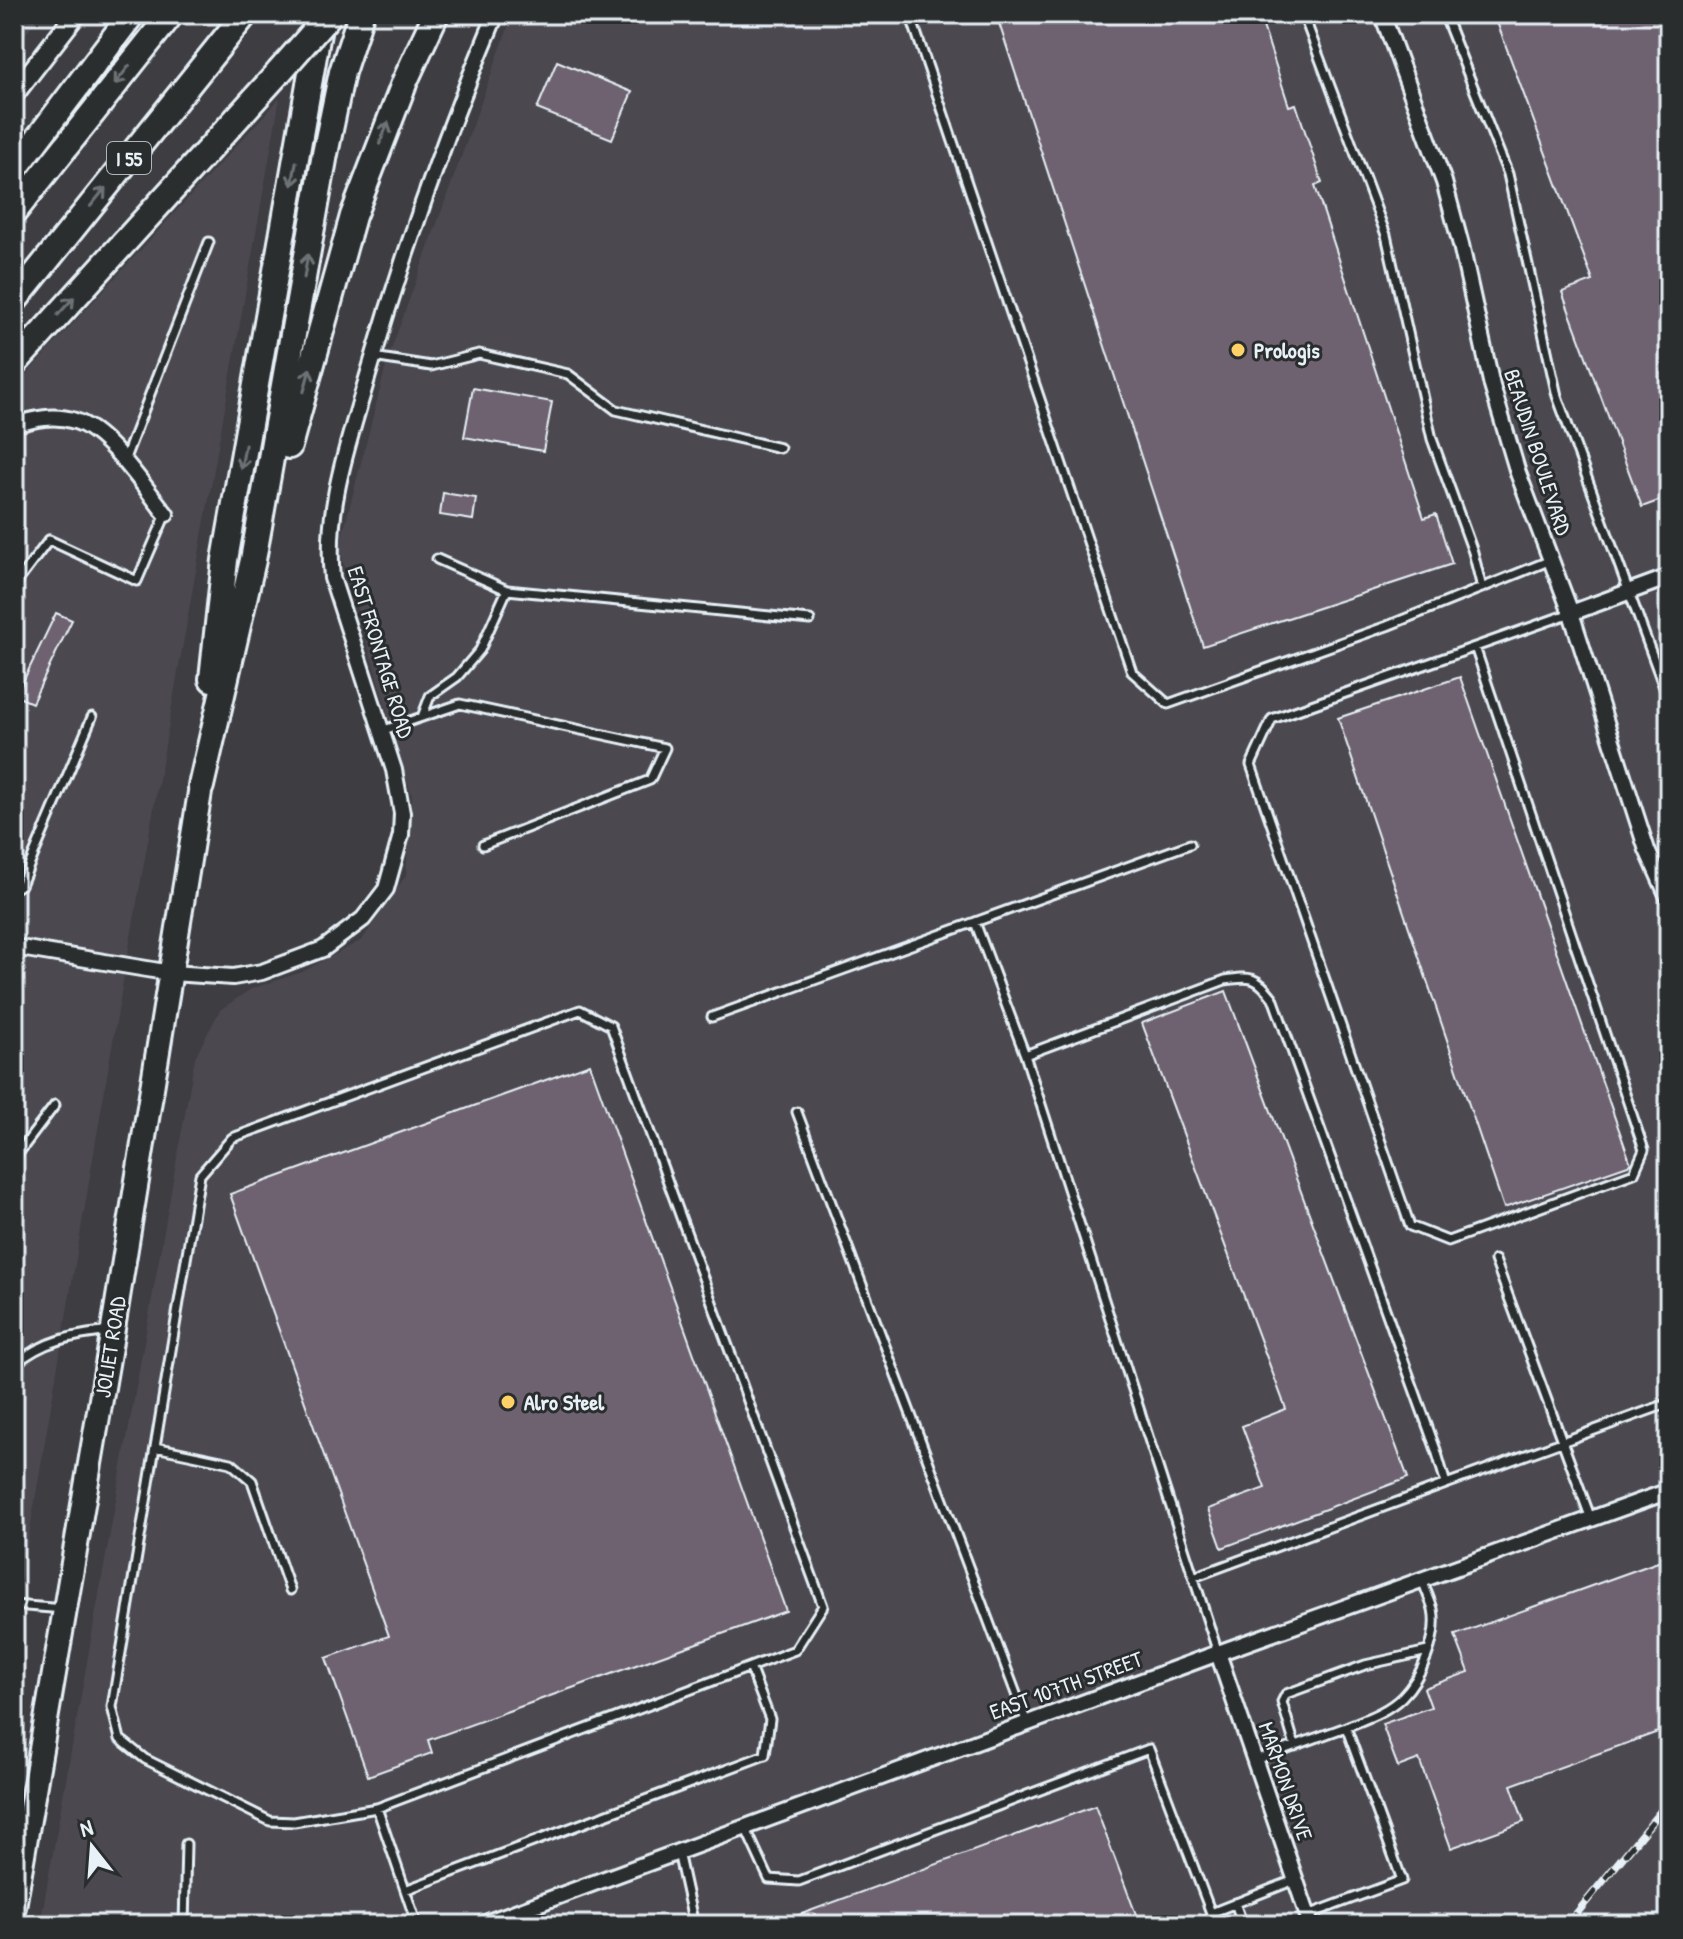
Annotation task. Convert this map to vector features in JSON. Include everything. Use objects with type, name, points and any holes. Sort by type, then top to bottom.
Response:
[{"type":"highway","points":[[14,170],[132,14]]},
{"type":"highway","name":"I 55","points":[[14,212],[171,14]]},
{"type":"highway","name":"I 55","points":[[14,301],[245,14]]},
{"type":"highway","points":[[201,786],[225,560],[321,14]]},
{"type":"highway","points":[[14,364],[330,14]]},
{"type":"highway","points":[[201,786],[253,560],[325,154],[342,72],[361,14]]},
{"type":"highway","points":[[221,699],[353,216],[405,81],[436,14]]},
{"type":"main road","name":"JOLIET ROAD","points":[[14,1907],[113,1330],[201,786]]},
{"type":"street","points":[[14,94],[76,14]]},
{"type":"street","name":"EAST FRONTAGE ROAD","points":[[14,947],[171,973],[233,977],[262,972],[323,949],[363,919],[386,889],[401,835],[399,790],[336,592],[329,549],[333,502],[373,357],[435,167],[496,14]]},
{"type":"street","name":"BEAUDIN BOULEVARD","points":[[1382,14],[1444,182],[1492,386],[1518,473],[1571,613],[1647,850],[1669,899]]},
{"type":"street","points":[[14,425],[35,418],[75,420],[90,428],[166,514]]},
{"type":"street","points":[[1571,613],[1669,577]]},
{"type":"street","name":"EAST 107TH STREET","points":[[480,1925],[1218,1653],[1669,1491]]},
{"type":"street","name":"MARMON DRIVE","points":[[1218,1653],[1310,1920]]},
{"type":"lane","points":[[910,14],[1132,672],[1168,704],[1387,626],[1551,560]]},
{"type":"lane","points":[[1303,14],[1386,235],[1432,439],[1473,552],[1482,588]]},
{"type":"lane","points":[[1444,14],[1508,174],[1557,396],[1669,701]]},
{"type":"lane","points":[[124,463],[209,242]]},
{"type":"lane","points":[[373,357],[431,366],[479,354],[568,374],[616,410],[780,448]]},
{"type":"lane","points":[[14,586],[49,540],[137,581],[166,514]]},
{"type":"lane","points":[[437,559],[507,590],[810,620]]},
{"type":"lane","points":[[422,717],[430,696],[457,677],[480,650],[507,590]]},
{"type":"lane","points":[[1475,647],[1644,1150],[1634,1173],[1448,1241],[1410,1226],[1251,765],[1272,719],[1475,647],[1571,613]]},
{"type":"lane","points":[[381,731],[460,704],[665,748],[650,780],[483,845]]},
{"type":"lane","points":[[14,888],[21,885],[92,717]]},
{"type":"lane","points":[[712,1017],[1190,844]]},
{"type":"lane","points":[[975,922],[1025,1055],[1218,1653]]},
{"type":"lane","points":[[1025,1055],[1225,980],[1248,976],[1262,983],[1273,998],[1446,1484]]},
{"type":"lane","points":[[580,1010],[611,1026],[823,1606],[795,1650],[377,1808],[294,1822],[270,1821],[145,1759],[120,1739],[112,1707],[155,1447],[200,1175],[232,1138],[580,1010]]},
{"type":"lane","points":[[14,1159],[55,1105]]},
{"type":"lane","points":[[797,1112],[1027,1723]]},
{"type":"lane","points":[[1495,1260],[1591,1519]]},
{"type":"lane","points":[[14,1365],[26,1354],[56,1339],[113,1330]]},
{"type":"lane","points":[[1194,1577],[1669,1403]]},
{"type":"lane","points":[[155,1447],[231,1463],[252,1481],[290,1590]]},
{"type":"lane","points":[[1255,1760],[1381,1712],[1402,1697],[1428,1651],[1434,1626],[1433,1610],[1422,1579]]},
{"type":"lane","points":[[14,1605],[65,1609]]},
{"type":"lane","points":[[1295,1746],[1282,1702],[1286,1694],[1365,1665],[1428,1651]]},
{"type":"lane","points":[[405,1890],[765,1755],[770,1719],[750,1667]]},
{"type":"lane","points":[[1310,1920],[1402,1880],[1346,1727]]},
{"type":"lane","points":[[745,1827],[769,1879],[799,1881],[1149,1749],[1211,1913],[1211,1925]]},
{"type":"lane","points":[[377,1808],[417,1925]]},
{"type":"lane","points":[[184,1925],[186,1844]]},
{"type":"lane","points":[[678,1852],[694,1925]]},
{"type":"lane","points":[[1211,1913],[1297,1879]]},
{"type":"lane","points":[[1235,1903],[1243,1925]]},
{"type":"shaded area","points":[[513,14],[1669,14],[1669,1925],[40,1925],[195,1057],[220,1010],[251,989],[302,972],[362,940],[406,875],[412,797],[339,548],[388,358]]},
{"type":"shaded area","points":[[38,17],[14,50],[14,26]]},
{"type":"shaded area","points":[[280,98],[124,976],[14,1624],[14,388]]},
{"type":"building","name":"Prologis","points":[[996,14],[1259,14],[1289,106],[1296,104],[1322,183],[1315,186],[1424,518],[1436,514],[1452,564],[1203,646]]},
{"type":"building","points":[[1494,14],[1662,14],[1669,32],[1669,497],[1642,507],[1562,292],[1593,281]]},
{"type":"building","points":[[557,61],[632,92],[612,139],[537,109]]},
{"type":"building","points":[[473,388],[552,402],[543,451],[464,437]]},
{"type":"building","points":[[443,493],[476,498],[473,520],[440,515]]},
{"type":"building","points":[[56,613],[72,620],[32,703],[16,696]]},
{"type":"building","points":[[1460,677],[1631,1164],[1504,1208],[1338,718]]},
{"type":"building","points":[[1226,991],[1408,1478],[1222,1548],[1208,1509],[1265,1488],[1242,1426],[1286,1409],[1142,1023]]},
{"type":"building","name":"Alro Steel","points":[[590,1064],[786,1611],[428,1740],[432,1753],[368,1776],[326,1658],[389,1636],[230,1194]]},
{"type":"building","points":[[1669,1558],[1669,1728],[1511,1785],[1524,1822],[1451,1848],[1419,1759],[1398,1767],[1382,1724],[1431,1707],[1424,1688],[1469,1672],[1455,1635]]},
{"type":"building","points":[[1095,1806],[1140,1925],[777,1923]]},
{"type":"railway","points":[[1567,1925],[1669,1801]]},
{"type":"place","name":"Prologis","points":[[1238,350]]},
{"type":"place","name":"Alro Steel","points":[[508,1402]]}]
